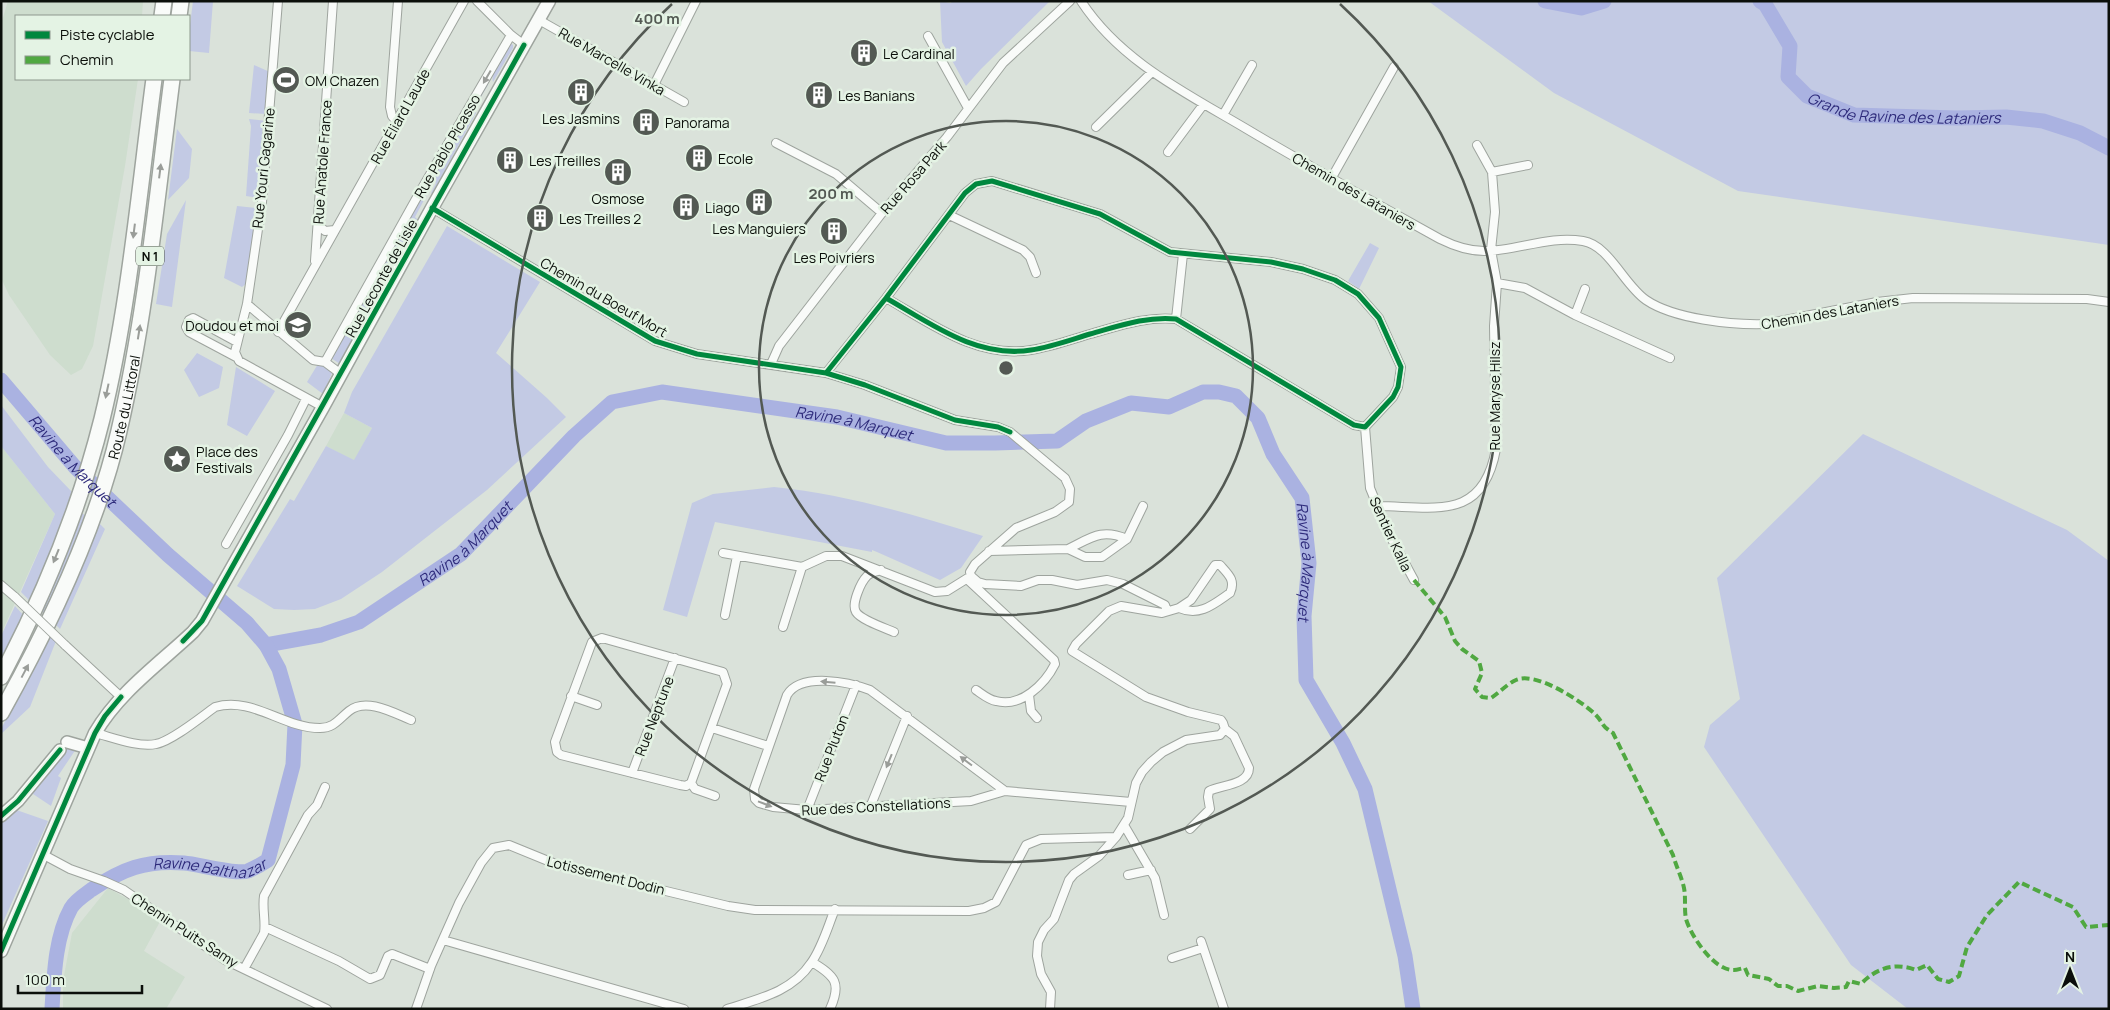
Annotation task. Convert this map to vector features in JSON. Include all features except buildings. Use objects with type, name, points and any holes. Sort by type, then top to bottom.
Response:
[{"type":"highway","points":[[162,15],[164,1]]},
{"type":"highway","points":[[180,15],[182,1]]},
{"type":"highway","name":"Route du Littoral","points":[[1,676],[43,588],[73,510],[102,419],[125,301],[154,80]]},
{"type":"highway","name":"Route du Littoral","points":[[1,713],[26,669],[60,598],[90,521],[119,432],[144,302],[172,80]]},
{"type":"main road","name":"Rue Leconte de Lisle","points":[[1,951],[95,733],[105,716],[121,697],[193,632],[202,621],[323,407],[432,208],[550,1]]},
{"type":"street","name":"Rue Youri Gagarine","points":[[236,357],[237,342],[247,304],[262,202],[278,1]]},
{"type":"street","name":"Rue Anatole France","points":[[315,264],[333,1]]},
{"type":"street","points":[[396,121],[392,116],[390,107],[398,1]]},
{"type":"street","name":"Rue Éliard Laude","points":[[278,332],[464,1]]},
{"type":"street","points":[[477,1],[511,35],[524,45]]},
{"type":"street","points":[[654,85],[696,1]]},
{"type":"street","name":"Rue Rosa Park","points":[[771,364],[779,346],[882,213],[947,137],[1003,63],[1070,1]]},
{"type":"street","name":"Chemin des Lataniers","points":[[1081,1],[1108,36],[1152,72],[1203,105],[1331,179],[1448,243],[1473,250],[1491,250],[1550,240],[1584,241],[1595,245],[1631,287],[1645,299],[1662,309],[1695,317],[1747,324],[1765,324],[1877,302],[1913,298],[2087,299],[2109,302]]},
{"type":"street","name":"Rue Marcelle Vinka","points":[[539,20],[684,102]]},
{"type":"street","name":"Rue Pablo Picasso","points":[[325,362],[421,190],[511,35]]},
{"type":"street","points":[[928,36],[968,108]]},
{"type":"street","points":[[1223,115],[1252,65]]},
{"type":"street","points":[[1331,179],[1394,67]]},
{"type":"street","points":[[1096,126],[1152,72]]},
{"type":"street","points":[[1168,152],[1203,105]]},
{"type":"street","points":[[776,142],[836,174],[882,213]]},
{"type":"street","points":[[1477,145],[1492,172],[1495,212],[1491,250]]},
{"type":"street","points":[[1492,172],[1528,165]]},
{"type":"street","points":[[826,373],[886,298],[965,193],[976,184],[992,181],[1100,214],[1170,252],[1271,262],[1303,269],[1335,280],[1358,294],[1370,305],[1379,318],[1399,360],[1401,375],[1393,397],[1366,427],[1354,425],[1176,319],[1148,318],[1051,346],[1029,350],[1006,351],[986,348],[958,339],[886,298]]},
{"type":"street","name":"Chemin du Boeuf Mort","points":[[432,208],[655,341],[697,354],[826,373],[865,385],[955,420],[998,426],[1010,432],[1064,478],[1070,489],[1069,502],[1055,512],[1016,528],[972,567],[969,578]]},
{"type":"street","points":[[949,215],[1023,250],[1030,257],[1036,273]]},
{"type":"street","points":[[318,225],[326,231],[335,230]]},
{"type":"street","name":"Rue Maryse Hilsz","points":[[1379,506],[1454,506],[1471,499],[1483,484],[1494,461],[1496,449],[1494,326],[1497,283],[1491,250]]},
{"type":"street","points":[[1176,319],[1183,254]]},
{"type":"street","points":[[1497,283],[1525,288],[1574,315],[1670,358]]},
{"type":"street","points":[[1574,315],[1585,289]]},
{"type":"street","points":[[247,304],[313,360],[325,362],[341,374]]},
{"type":"street","points":[[237,342],[194,318],[189,320],[186,327],[189,332],[323,407]]},
{"type":"street","points":[[226,544],[288,435],[306,399]]},
{"type":"street","name":"Sentier Kalla","points":[[1366,427],[1370,488],[1389,534],[1414,580]]},
{"type":"street","points":[[1068,549],[1085,557],[1093,558],[1108,553],[1127,539],[1143,506]]},
{"type":"street","points":[[989,551],[1068,549],[1107,533],[1115,533],[1127,539]]},
{"type":"street","points":[[723,553],[802,567],[834,555],[842,556],[935,592],[947,591],[969,578]]},
{"type":"street","points":[[725,615],[737,556]]},
{"type":"street","points":[[1179,608],[1190,612],[1202,611],[1211,607],[1230,593],[1232,578],[1220,565],[1215,565],[1191,600],[1179,608],[1162,613],[1121,606],[1110,611],[1076,644],[1072,651],[1146,697],[1188,712],[1220,720],[1224,723],[1225,729],[1234,736],[1249,768],[1249,773],[1244,780],[1209,791],[1210,809],[1190,829]]},
{"type":"street","points":[[783,627],[802,567]]},
{"type":"street","points":[[881,570],[865,577],[855,609],[856,613],[862,617],[894,632]]},
{"type":"street","points":[[969,578],[985,584],[1021,586],[1044,580],[1070,584],[1100,580],[1114,581],[1157,599],[1165,605],[1167,611]]},
{"type":"street","points":[[969,578],[1054,660],[1055,664],[1052,671],[1029,696],[1006,702],[997,702],[976,690]]},
{"type":"street","points":[[1,585],[121,697]]},
{"type":"street","points":[[597,639],[608,639],[723,672],[727,684],[691,784],[686,786],[557,752],[555,742],[592,642],[597,639]]},
{"type":"street","name":"Rue Neptune","points":[[632,773],[675,658]]},
{"type":"street","name":"Rue des Constellations","points":[[1005,791],[870,690],[856,685],[809,681],[796,684],[788,695],[754,789],[755,799],[758,803],[773,807],[807,810],[971,801],[1005,791],[1131,802]]},
{"type":"street","name":"Rue Pluton","points":[[807,810],[856,685]]},
{"type":"street","points":[[571,696],[597,705]]},
{"type":"street","points":[[1029,696],[1031,710],[1036,718]]},
{"type":"street","points":[[95,733],[145,745],[156,744],[166,740],[216,707],[225,704],[250,706],[289,723],[319,728],[330,727],[355,707],[365,706],[376,707],[411,720]]},
{"type":"street","points":[[871,805],[907,716]]},
{"type":"street","points":[[712,728],[768,746]]},
{"type":"street","points":[[1050,1009],[1051,992],[1041,974],[1037,956],[1038,942],[1044,930],[1054,919],[1069,880],[1074,874],[1099,856],[1116,836],[1128,818],[1136,783],[1150,762],[1178,744],[1197,738],[1220,735],[1225,729]]},
{"type":"street","points":[[1,816],[18,801],[64,746],[88,748]]},
{"type":"street","points":[[691,784],[695,789],[715,796]]},
{"type":"street","points":[[244,969],[264,933],[262,909],[264,896],[308,815],[317,805],[325,787]]},
{"type":"street","points":[[1124,824],[1155,878],[1164,915]]},
{"type":"street","name":"Lotissement Dodin","points":[[443,940],[481,863],[493,848],[500,846],[509,845],[558,865],[728,906],[755,910],[969,911],[984,908],[996,902],[1026,845],[1041,839],[1116,836]]},
{"type":"street","name":"Chemin Puits Samy","points":[[42,854],[70,870],[124,890],[219,956],[327,1009]]},
{"type":"street","points":[[1128,875],[1151,870]]},
{"type":"street","points":[[727,1009],[771,995],[796,981],[812,962],[835,909]]},
{"type":"street","points":[[265,927],[339,961],[370,978],[380,975],[388,956],[392,954],[430,969]]},
{"type":"street","points":[[416,1009],[430,969],[443,940],[684,1009]]},
{"type":"street","points":[[1172,958],[1202,944],[1224,1009]]},
{"type":"street","points":[[812,962],[829,973],[836,984],[836,995],[830,1009]]},
{"type":"shaded area","points":[[8,1],[143,1],[142,15],[15,15],[15,80],[138,80],[125,166],[93,346],[82,369],[71,375],[50,355],[9,295],[1,278],[1,24]]},
{"type":"shaded area","points":[[193,1],[213,1],[209,53],[190,51],[190,25]]},
{"type":"shaded area","points":[[940,1],[951,3],[952,1],[1050,1],[966,86],[942,42]]},
{"type":"shaded area","points":[[1428,1],[2109,1],[2109,245],[1738,191],[1554,93]]},
{"type":"shaded area","points":[[509,42],[513,45],[513,48],[493,82],[495,67]]},
{"type":"shaded area","points":[[254,65],[270,72],[267,114],[249,113]]},
{"type":"shaded area","points":[[485,83],[488,85],[473,110],[476,113],[432,194],[436,183],[431,179]]},
{"type":"shaded area","points":[[249,119],[267,121],[259,198],[246,196],[251,126]]},
{"type":"shaded area","points":[[177,129],[192,149],[189,178],[168,200]]},
{"type":"shaded area","points":[[428,182],[432,185],[415,217],[417,219],[379,294],[340,364],[331,358]]},
{"type":"shaded area","points":[[186,200],[172,307],[156,304],[167,234]]},
{"type":"shaded area","points":[[237,206],[257,208],[247,283],[242,287],[224,278]]},
{"type":"shaded area","points":[[447,226],[540,282],[496,353],[566,417],[487,490],[382,572],[341,599],[315,609],[274,609],[237,586],[290,499],[294,501],[326,446],[354,460],[372,428],[344,413],[352,392]]},
{"type":"shaded area","points":[[1370,243],[1379,248],[1359,289],[1348,281]]},
{"type":"shaded area","points":[[197,353],[223,367],[219,388],[199,397],[184,370]]},
{"type":"shaded area","points":[[318,364],[330,369],[332,373],[323,394],[307,382]]},
{"type":"shaded area","points":[[236,367],[275,391],[247,436],[227,425]]},
{"type":"shaded area","points":[[1,405],[48,467],[72,492],[64,519],[32,603],[21,592],[55,514],[1,446]]},
{"type":"shaded area","points":[[344,413],[372,428],[354,461],[326,446]]},
{"type":"shaded area","points":[[1863,434],[2067,530],[2109,561],[2109,1009],[1908,1009],[1851,965],[1704,747],[1710,725],[1740,699],[1717,578]]},
{"type":"shaded area","points":[[1,446],[55,514],[1,634]]},
{"type":"shaded area","points":[[774,487],[853,500],[906,513],[983,536],[961,568],[940,580],[872,550],[872,552],[715,522],[687,617],[663,610],[692,503],[713,494]]},
{"type":"shaded area","points":[[80,512],[86,516],[46,615],[42,612],[62,565]]},
{"type":"shaded area","points":[[99,523],[105,529],[60,629],[56,625]]},
{"type":"shaded area","points":[[15,606],[26,618],[1,667],[1,636]]},
{"type":"shaded area","points":[[50,636],[56,641],[30,707],[1,734],[1,729]]},
{"type":"shaded area","points":[[60,747],[76,749],[58,776],[61,778],[51,806],[24,788]]},
{"type":"shaded area","points":[[5,806],[48,821],[1,927],[1,809]]},
{"type":"shaded area","points":[[108,888],[162,918],[144,951],[185,977],[166,1009],[63,1009],[63,981],[72,933]]},
{"type":"waterway","name":"Grande Ravine des Lataniers","points":[[1545,1],[1581,8],[1604,1]]},
{"type":"waterway","name":"Grande Ravine des Lataniers","points":[[1760,1],[1765,4],[1790,46],[1788,77],[1807,96],[1854,115],[1957,118],[2006,117],[2043,121],[2080,133],[2109,148]]},
{"type":"waterway","name":"Ravine à Marquet","points":[[1,380],[75,467],[168,555],[247,623],[266,645],[321,635],[359,622],[461,554],[574,436],[612,402],[662,392],[837,417],[946,443],[995,443],[1057,441],[1086,421],[1131,403],[1169,407],[1203,392],[1219,392],[1236,396],[1258,418],[1273,454],[1302,498],[1309,563],[1304,616],[1306,680],[1343,743],[1365,789],[1405,956],[1413,1009]]},
{"type":"waterway","name":"Ravine Balthazar","points":[[52,1009],[56,957],[62,931],[73,905],[91,890],[124,871],[157,863],[184,863],[242,872],[251,870],[268,860],[293,765],[295,724],[279,669],[266,645]]},
{"type":"marked path","points":[[1414,580],[1445,617],[1455,641],[1462,649],[1479,661],[1482,673],[1475,689],[1482,697],[1491,698],[1509,684],[1525,678],[1546,683],[1580,702],[1595,714],[1604,726],[1613,733],[1673,855],[1684,888],[1685,915],[1689,926],[1704,951],[1711,959],[1726,969],[1745,968],[1748,975],[1769,979],[1778,986],[1787,986],[1798,991],[1818,986],[1846,987],[1849,981],[1861,984],[1879,970],[1893,967],[1916,970],[1927,965],[1938,979],[1949,982],[1959,976],[1967,947],[1987,915],[2019,882],[2073,907],[2086,927],[2109,925]]},
{"type":"cycle path","points":[[183,641],[202,621],[524,45]]},
{"type":"cycle path","points":[[826,373],[886,298],[965,193],[976,184],[992,181],[1100,214],[1170,252],[1271,262],[1303,269],[1335,280],[1358,294],[1379,318],[1401,367],[1398,387],[1393,397],[1365,427],[1354,425],[1176,319],[1165,318],[1133,322],[1046,347],[1011,351],[992,349],[955,337],[886,298]]},
{"type":"cycle path","points":[[432,208],[655,341],[697,354],[826,373],[865,385],[955,420],[998,427],[1010,432]]},
{"type":"cycle path","points":[[1,951],[95,733],[105,716],[121,697]]},
{"type":"cycle path","points":[[1,816],[18,801],[60,750]]},
{"type":"place","name":"Le Cardinal","points":[[864,53]]},
{"type":"place","name":"OM Chazen","points":[[286,80]]},
{"type":"place","name":"Les Jasmins","points":[[581,92]]},
{"type":"place","name":"Les Banians","points":[[819,95]]},
{"type":"place","name":"Panorama","points":[[646,122]]},
{"type":"place","name":"Ecole","points":[[699,158]]},
{"type":"place","name":"Les Treilles","points":[[510,160]]},
{"type":"place","name":"Osmose","points":[[618,172]]},
{"type":"place","name":"Les Manguiers","points":[[759,202]]},
{"type":"place","name":"Liago","points":[[686,207]]},
{"type":"place","name":"Les Treilles 2","points":[[540,218]]},
{"type":"place","name":"Les Poivriers","points":[[834,231]]},
{"type":"place","name":"Doudou et moi","points":[[298,325]]},
{"type":"place","name":"Place des Festivals","points":[[177,459]]}]
